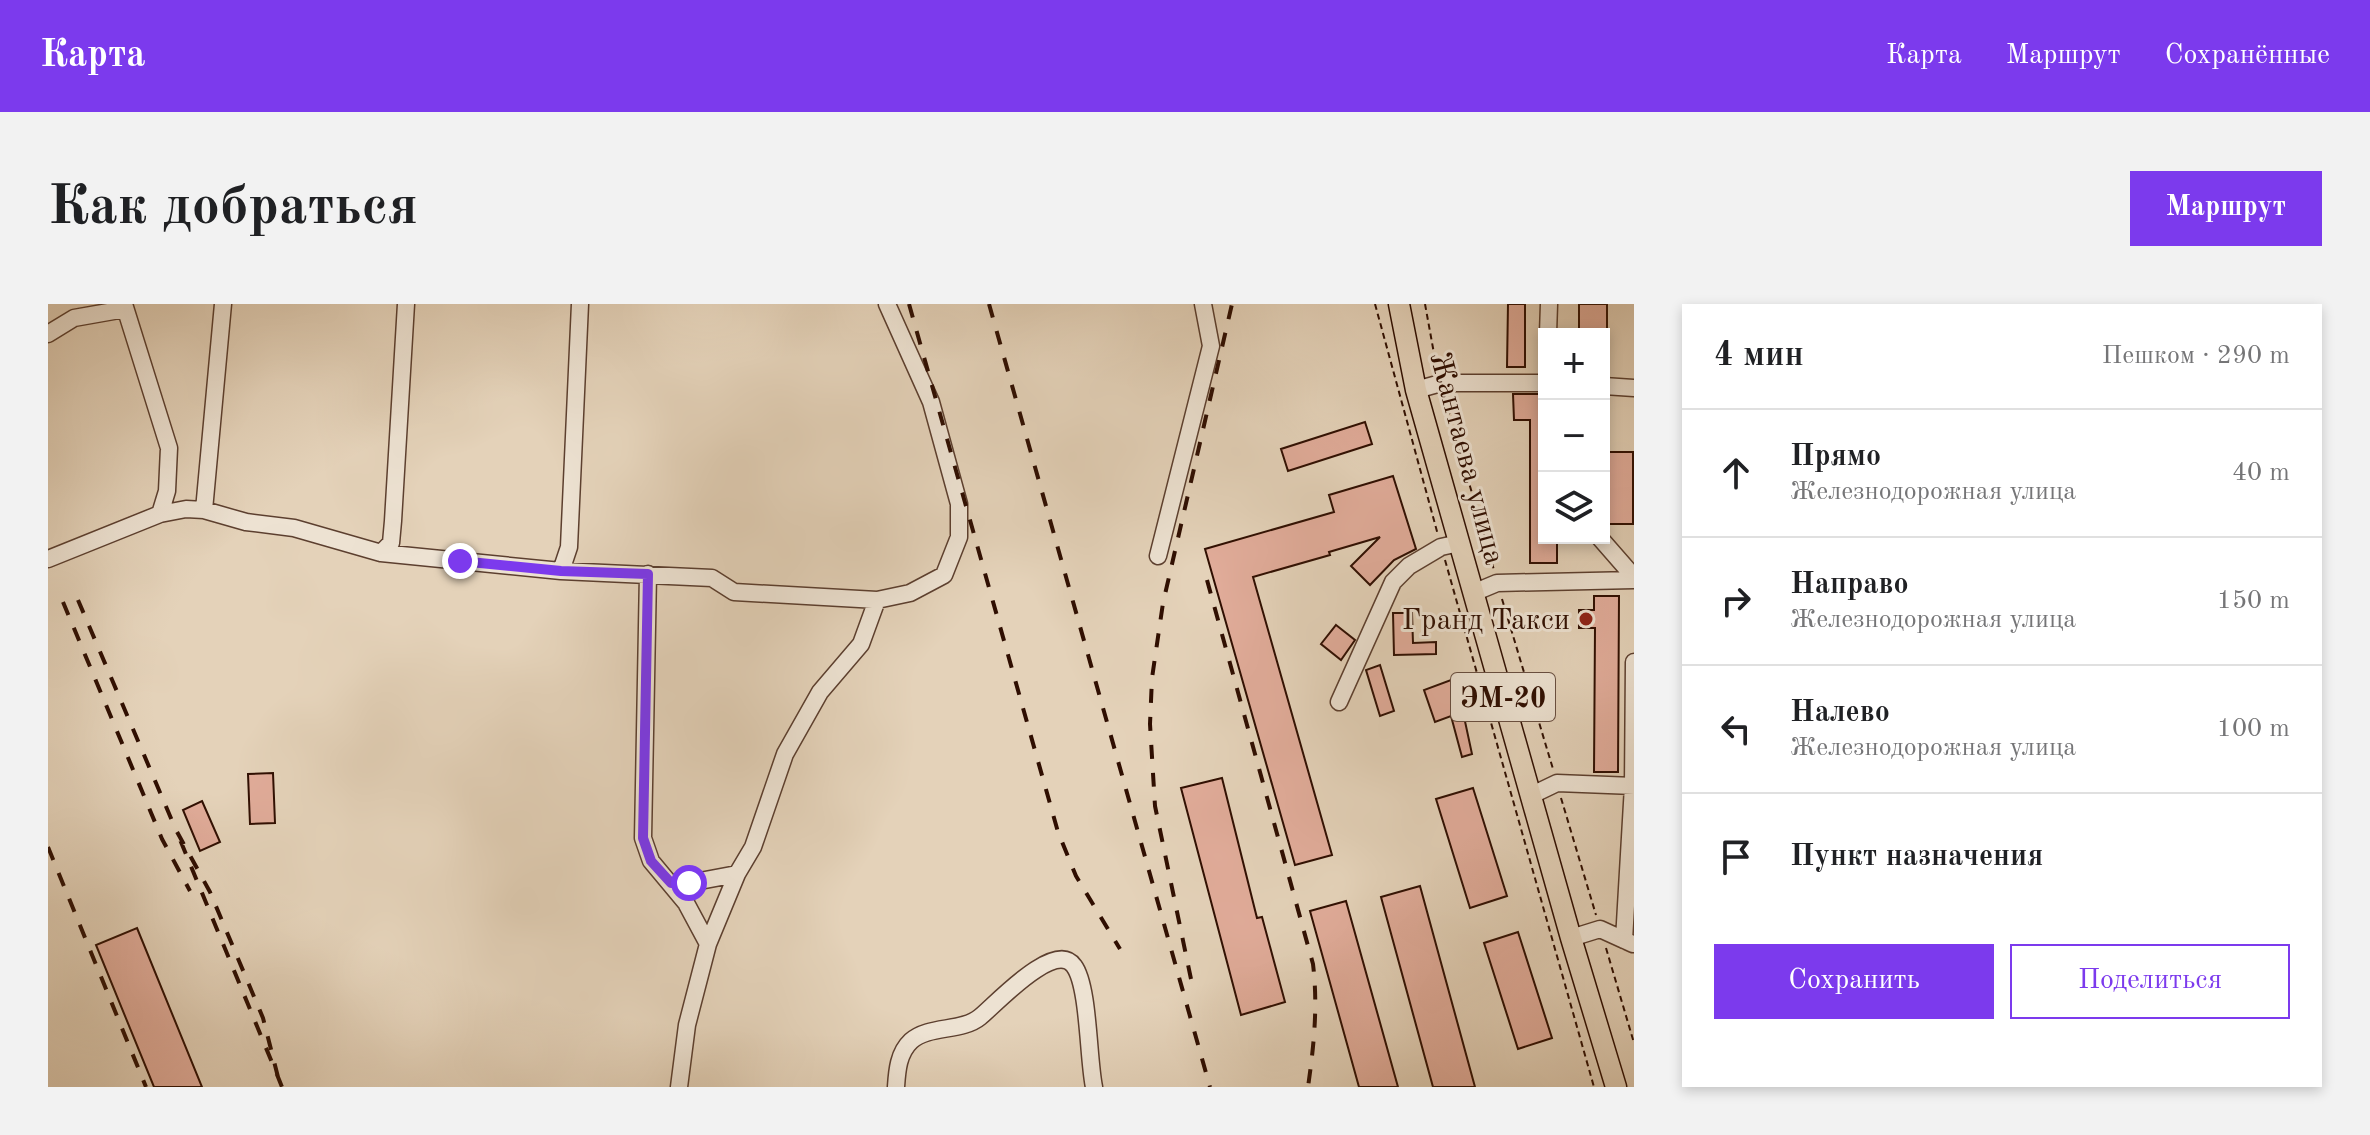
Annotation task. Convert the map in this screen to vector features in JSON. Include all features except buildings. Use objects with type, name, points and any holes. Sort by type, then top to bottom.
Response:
[{"type":"main road","name":"Жантаева улица","points":[[1399,304],[1450,545],[1473,593],[1616,1087]]},
{"type":"street","points":[[204,510],[223,304]]},
{"type":"street","points":[[381,553],[391,543],[406,304]]},
{"type":"street","points":[[561,571],[569,547],[580,304]]},
{"type":"street","points":[[48,559],[160,514],[186,509],[204,510],[246,522],[294,528],[381,553],[561,571],[712,578],[734,592],[877,600],[910,593],[944,575],[959,537],[959,504],[931,402],[887,304]]},
{"type":"street","points":[[1158,556],[1211,346],[1203,304]]},
{"type":"street","points":[[1548,328],[1549,304]]},
{"type":"street","points":[[48,334],[74,318],[124,306],[169,448],[167,491],[160,514]]},
{"type":"street","points":[[1416,390],[1441,383],[1538,383]]},
{"type":"street","points":[[1610,386],[1634,388]]},
{"type":"street","points":[[1605,544],[1634,578]]},
{"type":"street","points":[[1339,702],[1393,582],[1409,566],[1450,545]]},
{"type":"street","points":[[648,574],[643,838],[651,861],[671,883],[708,944]]},
{"type":"street","points":[[1473,593],[1497,583],[1634,578]]},
{"type":"street","points":[[679,1087],[687,1025],[708,944],[737,874],[753,847],[785,754],[820,692],[861,644],[877,600]]},
{"type":"street","points":[[1571,938],[1600,929],[1629,942],[1634,662]]},
{"type":"street","points":[[1532,795],[1557,783],[1633,786]]},
{"type":"street","points":[[671,883],[689,883],[737,874]]},
{"type":"street","points":[[896,1087],[898,1062],[909,1042],[943,1028],[977,1020],[1014,985],[1055,959],[1074,966],[1082,987],[1093,1084]]},
{"type":"path","points":[[1375,304],[1450,545],[1594,1087]]},
{"type":"path","points":[[1425,304],[1441,383],[1497,583],[1634,1043]]},
{"type":"railway","points":[[909,304],[1058,832],[1076,876],[1120,949]]},
{"type":"railway","points":[[989,304],[1210,1087]]},
{"type":"railway","points":[[1191,979],[1155,806],[1150,724],[1152,678],[1163,603],[1232,304]]},
{"type":"railway","points":[[1207,580],[1313,964],[1315,1026],[1308,1087]]},
{"type":"railway","points":[[78,600],[176,830]]},
{"type":"railway","points":[[63,602],[162,839],[190,891]]},
{"type":"railway","points":[[278,1077],[263,1018],[210,892],[176,830],[282,1087]]},
{"type":"railway","points":[[48,847],[146,1087]]},
{"type":"place","name":"Гранд Такси","points":[[1586,619]]},
{"type":"route","points":[[460,561],[561,571],[648,574],[643,838],[651,861],[671,883],[689,883]]}]
